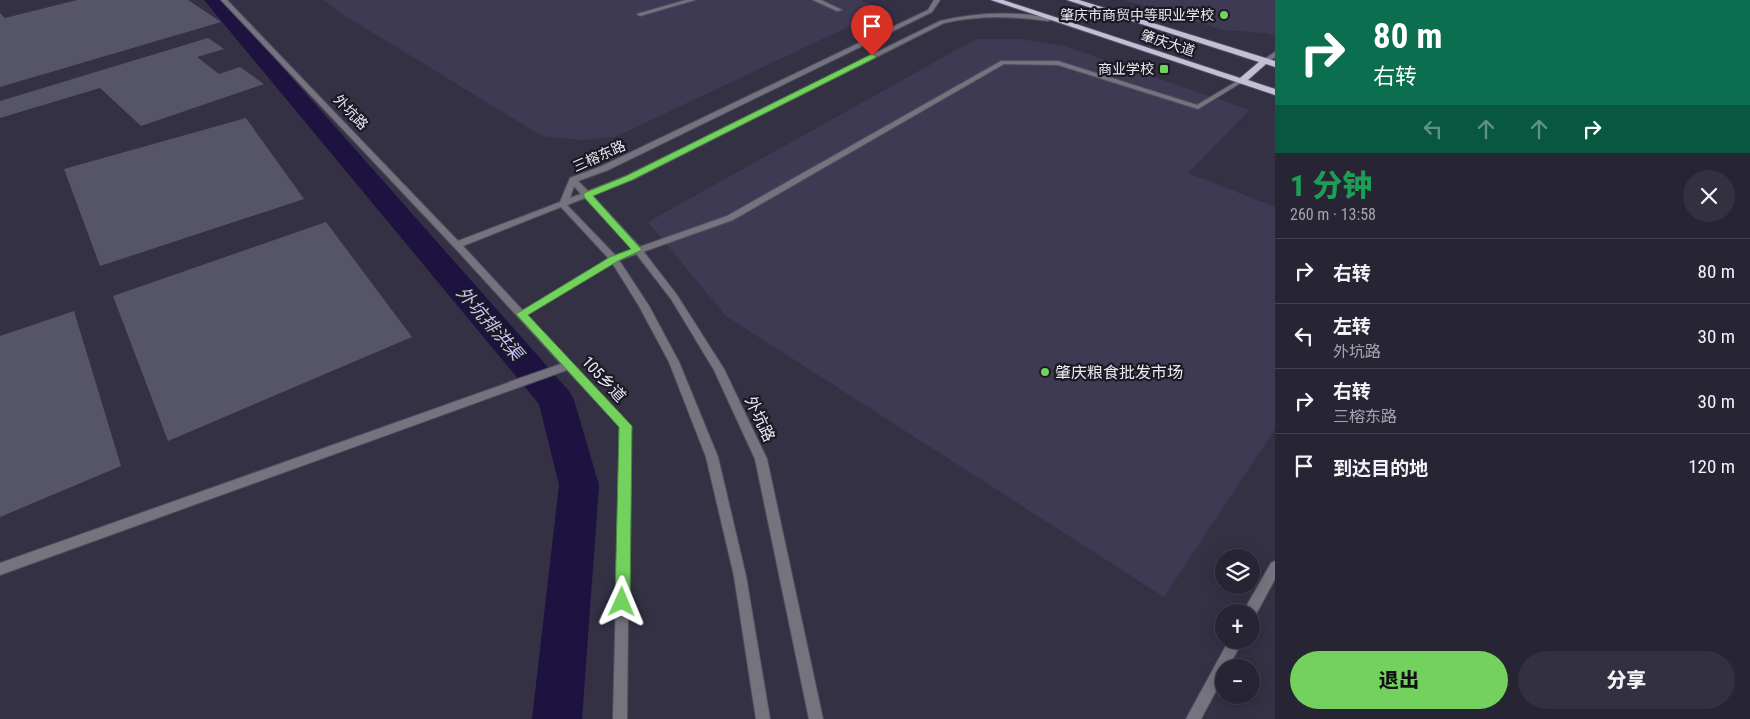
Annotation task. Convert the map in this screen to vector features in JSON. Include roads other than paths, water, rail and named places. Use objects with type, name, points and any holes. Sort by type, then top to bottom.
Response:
[{"type":"highway","name":"肇庆大道","points":[[996,0],[1048,19],[1275,92]]},
{"type":"highway","points":[[1071,0],[1275,64]]},
{"type":"highway","points":[[1241,81],[1265,62]]},
{"type":"street","name":"外坑路","points":[[224,0],[457,245]]},
{"type":"street","points":[[640,14],[692,0]]},
{"type":"street","points":[[816,0],[839,10]]},
{"type":"street","name":"三榕东路","points":[[563,205],[573,180],[605,168],[930,11],[937,0]]},
{"type":"street","name":"三榕东路","points":[[563,205],[629,178],[942,22],[971,14],[1003,13],[1048,19]]},
{"type":"street","points":[[1265,62],[1275,54]]},
{"type":"street","points":[[522,314],[614,259],[730,218],[1003,62],[1058,63],[1198,107],[1241,81]]},
{"type":"street","name":"外坑路","points":[[573,180],[637,250],[674,297],[719,369],[761,459],[816,719]]},
{"type":"street","points":[[457,245],[563,205],[614,259],[644,306],[674,362],[712,457],[740,576],[763,719]]},
{"type":"street","name":"105乡道","points":[[457,245],[625,426],[620,719]]},
{"type":"street","points":[[0,569],[567,365]]},
{"type":"street","points":[[1254,604],[1275,566]]},
{"type":"street","points":[[1194,719],[1231,649]]},
{"type":"waterway","name":"外坑排洪渠","points":[[213,0],[556,400],[579,485],[557,719]]},
{"type":"place","name":"肇庆市商贸中等职业学校","points":[[1224,15]]},
{"type":"place","name":"商业学校","points":[[1164,69]]},
{"type":"place","name":"肇庆粮食批发市场","points":[[1045,372]]}]
